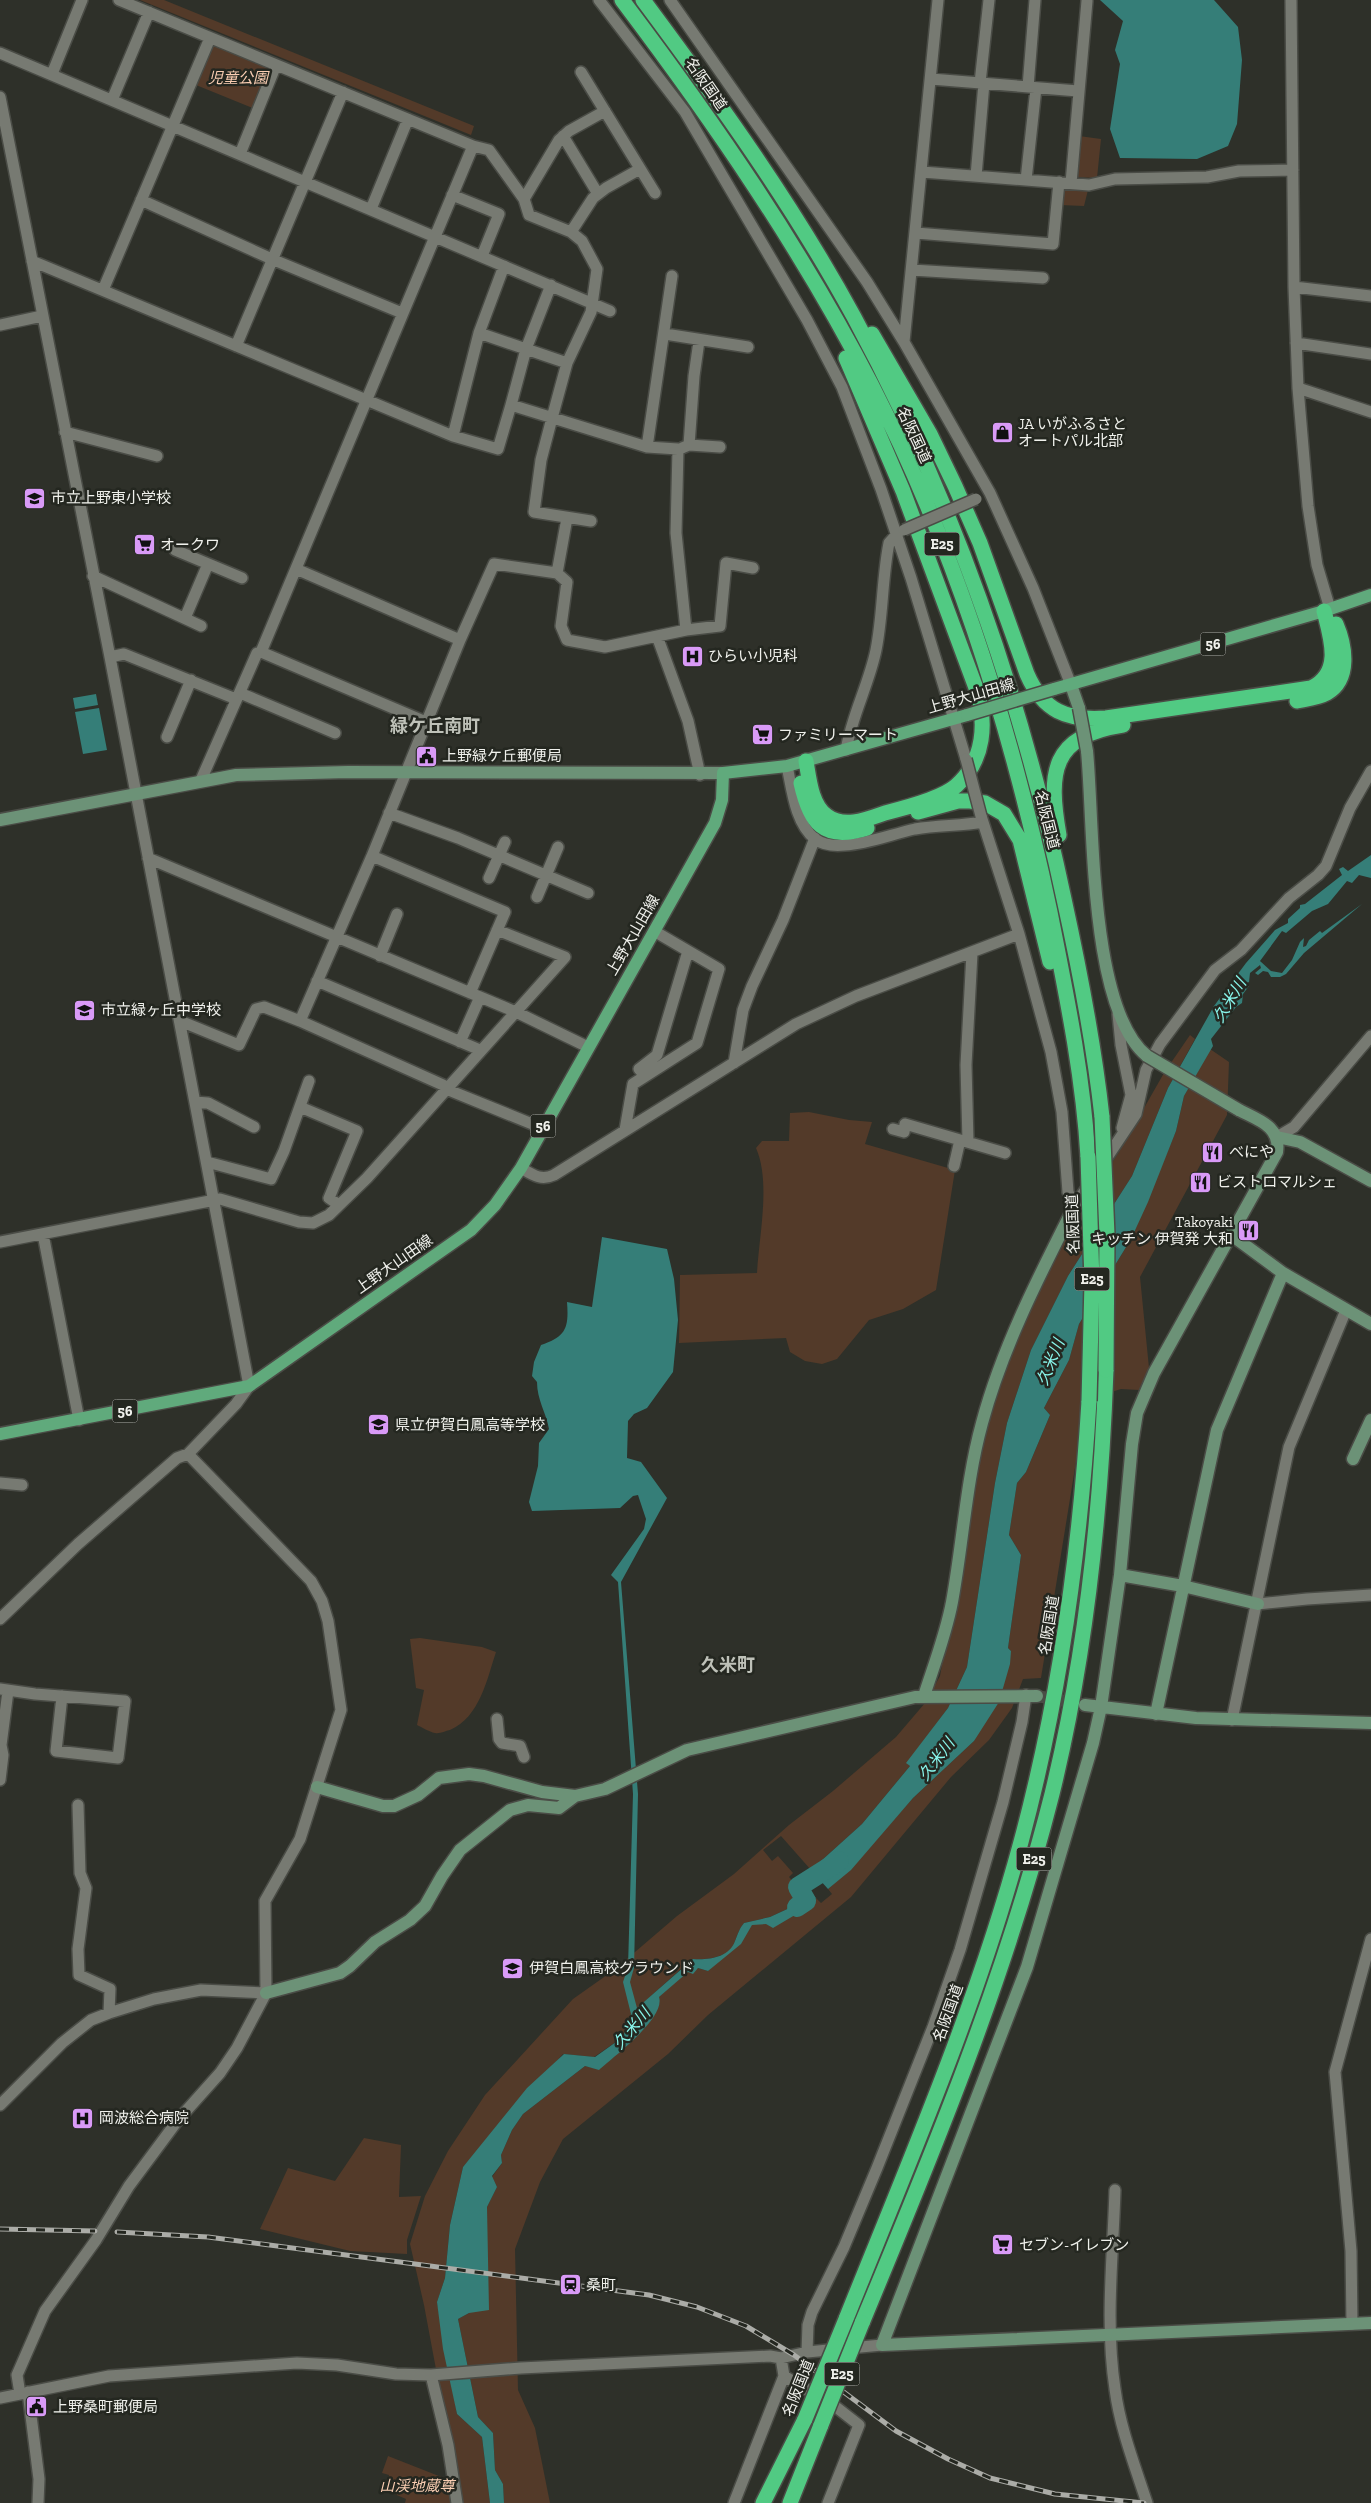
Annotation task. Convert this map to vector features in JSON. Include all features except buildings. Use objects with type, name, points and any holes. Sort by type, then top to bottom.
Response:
[{"type":"highway","name":"名阪国道","points":[[622,0],[686,84],[730,148],[799,257],[871,385],[924,500],[957,583],[1001,715],[1022,790],[1056,941],[1081,1082],[1088,1157],[1092,1282],[1089,1402],[1082,1507],[1069,1616],[1048,1729],[1021,1844],[985,1961],[953,2050],[846,2319],[770,2503]]},
{"type":"highway","name":"名阪国道","points":[[643,0],[742,136],[815,250],[858,325],[914,440],[973,576],[998,648],[1039,788],[1052,842],[1075,947],[1096,1064],[1102,1117],[1107,1235],[1106,1370],[1099,1508],[1091,1580],[1076,1676],[1052,1792],[1018,1914],[987,2005],[926,2167],[790,2503]]},
{"type":"highway","points":[[730,148],[839,344],[875,422],[903,491],[973,679],[983,716],[982,738],[978,753],[964,777],[955,787],[899,810],[859,821],[838,821],[825,815],[820,809],[811,785],[797,763]]},
{"type":"highway","points":[[815,250],[879,345],[930,434],[980,543],[1030,681],[1038,694],[1052,709],[1073,717],[1106,718],[1311,688],[1328,675],[1332,660],[1327,610]]},
{"type":"highway","points":[[1096,1064],[1095,1033],[1057,823],[1054,778],[1063,754],[1078,738],[1108,728],[1292,702],[1327,693],[1340,678],[1344,660],[1340,633],[1327,610]]},
{"type":"highway","points":[[797,763],[809,812],[815,821],[831,831],[844,833],[863,829],[958,801],[985,803],[1004,814],[1020,840],[1081,1082]]},
{"type":"highway","points":[[763,2503],[805,2418]]},
{"type":"highway","points":[[796,2503],[821,2425]]},
{"type":"main road","name":"上野大山田線","points":[[0,1434],[249,1386],[471,1230],[495,1205],[521,1168],[715,823],[722,800],[723,774],[797,763],[846,750],[1327,610],[1371,595]]},
{"type":"street","points":[[52,74],[82,0]]},
{"type":"street","points":[[120,0],[276,66],[473,146],[489,150],[524,199],[529,215],[571,232],[582,241],[598,270],[592,292],[591,312],[567,363],[541,460],[534,512],[591,521]]},
{"type":"street","points":[[600,0],[685,112],[807,320],[842,387],[881,489],[900,532],[911,578],[966,759],[982,819],[1020,934],[1051,1052],[1062,1112],[1068,1192],[1074,1207]]},
{"type":"street","points":[[670,0],[867,282],[904,342],[990,493],[1034,588],[1079,708],[1087,751],[1100,932],[1117,1007],[1125,1030],[1132,1042],[1147,1056],[1268,1125],[1274,1130],[1278,1145],[1274,1161],[1230,1234],[1151,1380],[1137,1413],[1132,1444],[1120,1575],[1100,1707],[1075,1809],[1027,1967],[882,2345]]},
{"type":"street","points":[[904,342],[938,0]]},
{"type":"street","points":[[976,176],[989,0]]},
{"type":"street","points":[[1026,180],[1035,0]]},
{"type":"street","points":[[1291,0],[1294,287],[1298,388],[1308,506],[1317,566],[1327,610]]},
{"type":"street","points":[[916,233],[1053,244],[1065,183],[1078,91],[1087,1]]},
{"type":"street","points":[[112,100],[149,12]]},
{"type":"street","points":[[103,290],[210,38]]},
{"type":"street","points":[[0,53],[610,311]]},
{"type":"street","points":[[240,154],[276,66]]},
{"type":"street","points":[[581,72],[654,193]]},
{"type":"street","points":[[931,79],[1078,91]]},
{"type":"street","points":[[236,346],[274,260],[343,92]]},
{"type":"street","points":[[0,97],[215,1200],[249,1386],[236,1404],[188,1454],[177,1458],[78,1544],[0,1619]]},
{"type":"street","points":[[524,199],[564,136],[605,111]]},
{"type":"street","points":[[371,209],[408,119]]},
{"type":"street","points":[[564,136],[598,194]]},
{"type":"street","points":[[201,780],[257,653],[261,652],[473,146]]},
{"type":"street","points":[[571,232],[592,198],[640,169]]},
{"type":"street","points":[[922,172],[1089,185],[1115,179],[1207,177],[1239,171],[1293,170]]},
{"type":"street","points":[[452,195],[499,214],[482,256]]},
{"type":"street","points":[[141,200],[274,260],[402,313]]},
{"type":"street","points":[[32,261],[453,436],[498,449],[526,349],[551,285]]},
{"type":"street","points":[[453,436],[479,333],[504,266]]},
{"type":"street","points":[[912,270],[1043,278]]},
{"type":"street","points":[[647,447],[672,276]]},
{"type":"street","points":[[1294,287],[1371,296]]},
{"type":"street","points":[[0,325],[42,316]]},
{"type":"street","points":[[479,333],[567,363]]},
{"type":"street","points":[[665,334],[699,341],[748,347]]},
{"type":"street","points":[[686,630],[676,533],[684,447],[699,341]]},
{"type":"street","points":[[1296,343],[1371,354]]},
{"type":"street","points":[[1298,388],[1371,412]]},
{"type":"street","points":[[511,405],[647,447],[720,447]]},
{"type":"street","points":[[66,432],[157,456]]},
{"type":"street","points":[[846,750],[851,724],[871,671],[876,648],[889,542],[900,532],[990,493]]},
{"type":"street","points":[[557,573],[567,518]]},
{"type":"street","points":[[175,550],[242,578]]},
{"type":"street","points":[[300,1021],[335,937],[372,856],[460,640],[494,564],[557,573],[567,582],[561,626],[567,640],[605,646],[686,630],[720,626],[726,563],[753,568]]},
{"type":"street","points":[[184,618],[208,564]]},
{"type":"street","points":[[296,569],[460,640]]},
{"type":"street","points":[[93,576],[201,626]]},
{"type":"street","points":[[657,636],[688,721],[700,775]]},
{"type":"street","points":[[261,652],[426,722]]},
{"type":"street","points":[[110,657],[124,654],[334,733]]},
{"type":"street","points":[[167,737],[190,680]]},
{"type":"street","points":[[797,763],[798,812],[805,828],[815,838],[833,845],[845,845],[931,826],[965,825],[982,819]]},
{"type":"street","points":[[0,820],[201,780],[236,775],[406,773],[530,768],[700,775],[723,774]]},
{"type":"street","points":[[928,1696],[952,1602],[969,1478],[982,1422],[1004,1356],[1074,1207],[1136,1114],[1146,1070],[1160,1044],[1216,970],[1241,950],[1289,898],[1318,875],[1326,866],[1350,808],[1371,771]]},
{"type":"street","points":[[388,813],[458,838],[588,893]]},
{"type":"street","points":[[734,1063],[743,1010],[752,986],[783,920],[815,838]]},
{"type":"street","points":[[489,878],[505,842]]},
{"type":"street","points":[[537,897],[558,847]]},
{"type":"street","points":[[372,856],[505,912],[497,930],[460,1042]]},
{"type":"street","points":[[148,858],[516,1012],[588,1047]]},
{"type":"street","points":[[380,956],[397,914]]},
{"type":"street","points":[[0,1242],[220,1199],[299,1222],[313,1223],[328,1215],[367,1178],[565,957],[497,930]]},
{"type":"street","points":[[625,1130],[633,1084],[697,1043],[719,969],[654,931]]},
{"type":"street","points":[[521,1168],[535,1176],[546,1178],[796,1024],[825,1009],[1020,934]]},
{"type":"street","points":[[645,1076],[639,1068],[657,1055],[688,951]]},
{"type":"street","points":[[954,1166],[964,1141],[972,953]]},
{"type":"street","points":[[317,981],[480,1050]]},
{"type":"street","points":[[180,1021],[239,1045],[256,1009],[264,1007],[300,1021],[442,1085],[446,1089],[542,1128]]},
{"type":"street","points":[[1117,1007],[1121,1045],[1131,1095],[1117,1144]]},
{"type":"street","points":[[1277,1137],[1294,1127],[1371,1036]]},
{"type":"street","points":[[207,1162],[270,1179],[284,1150],[309,1081]]},
{"type":"street","points":[[195,1102],[208,1103],[254,1127]]},
{"type":"street","points":[[300,1107],[357,1131],[329,1198],[339,1205]]},
{"type":"street","points":[[893,1128],[904,1132],[906,1124],[1005,1153]]},
{"type":"street","points":[[1277,1137],[1300,1142],[1371,1181]]},
{"type":"street","points":[[43,1234],[79,1420]]},
{"type":"street","points":[[1230,1234],[1283,1273],[1371,1324]]},
{"type":"street","points":[[1156,1714],[1217,1430],[1283,1273]]},
{"type":"street","points":[[1232,1720],[1290,1446],[1346,1310]]},
{"type":"street","points":[[1353,1460],[1371,1420]]},
{"type":"street","points":[[38,2503],[39,2480],[24,2393],[17,2375],[45,2311],[96,2240],[129,2186],[178,2120],[220,2073],[266,1993],[265,1901],[300,1838],[341,1710],[328,1621],[322,1600],[311,1581],[188,1454]]},
{"type":"street","points":[[0,1483],[22,1485]]},
{"type":"street","points":[[1120,1575],[1183,1586],[1258,1604],[1307,1598],[1371,1595]]},
{"type":"street","points":[[0,1780],[3,1755],[1,1745],[4,1690],[125,1701],[118,1758],[56,1751],[62,1696]]},
{"type":"street","points":[[317,1787],[383,1806],[394,1806],[418,1795],[440,1778],[469,1774],[484,1776],[542,1792],[575,1796],[604,1790],[687,1750],[928,1696],[1027,1695],[1008,1783],[960,1950],[888,2142],[844,2247],[812,2312],[808,2325],[807,2352]]},
{"type":"street","points":[[1086,1705],[1156,1714],[1232,1720],[1371,1723]]},
{"type":"street","points":[[497,1719],[499,1739],[502,1742],[520,1746],[524,1757]]},
{"type":"street","points":[[0,2105],[62,2044],[92,2020],[109,2012],[154,1999],[201,1990],[266,1993],[340,1973],[375,1942],[414,1916],[424,1906],[460,1850],[510,1810],[528,1806],[559,1808],[575,1796]]},
{"type":"street","points":[[78,1805],[80,1873],[86,1888],[78,1949],[79,1975],[110,1989],[109,2012]]},
{"type":"street","points":[[1352,2324],[1351,2251],[1335,2072],[1371,1939]]},
{"type":"street","points":[[1115,2190],[1110,2334],[1115,2390],[1128,2443],[1147,2503]]},
{"type":"street","points":[[0,2398],[109,2376],[297,2363],[337,2365],[396,2374],[435,2375],[521,2368],[770,2356],[781,2358],[807,2352],[882,2345],[1371,2323]]},
{"type":"street","points":[[734,2503],[784,2376],[781,2358]]},
{"type":"street","points":[[435,2375],[456,2503]]},
{"type":"street","points":[[784,2376],[836,2407],[859,2425],[828,2503]]},
{"type":"green space","points":[[140,0],[164,0],[474,126],[471,135]]},
{"type":"green space","name":"児童公園","points":[[217,46],[267,66],[269,70],[255,109],[196,85],[212,47]]},
{"type":"green space","points":[[1079,136],[1101,139],[1097,178],[1075,177]]},
{"type":"green space","points":[[1066,189],[1088,190],[1084,206],[1060,205],[1063,192]]},
{"type":"green space","points":[[1190,1035],[1195,1039],[1168,1088],[1132,1176],[1068,1276],[1031,1350],[1007,1423],[995,1483],[967,1667],[948,1708],[907,1763],[910,1766],[862,1824],[811,1870],[781,1836],[763,1850],[772,1861],[778,1856],[793,1873],[789,1877],[798,1887],[796,1905],[770,1917],[744,1923],[732,1947],[723,1954],[705,1959],[692,1959],[631,2014],[623,2037],[594,2057],[563,2054],[463,2167],[450,2225],[445,2278],[437,2302],[457,2414],[482,2437],[490,2503],[461,2503],[424,2305],[410,2244],[425,2196],[448,2151],[485,2095],[573,1999],[614,1970],[677,1916],[734,1874],[789,1825],[833,1791],[896,1737],[925,1703],[940,1676],[973,1486],[988,1420],[1008,1357],[1077,1215],[1119,1152],[1164,1073]]},
{"type":"green space","points":[[1210,1049],[1229,1062],[1227,1115],[1140,1277],[1149,1368],[1139,1390],[1121,1389],[1086,1400],[1041,1678],[1023,1679],[1012,1708],[989,1740],[951,1777],[851,1897],[708,2015],[668,2054],[563,2139],[540,2182],[515,2249],[518,2390],[535,2428],[550,2503],[504,2503],[503,2484],[495,2470],[493,2433],[478,2417],[458,2319],[469,2313],[486,2238],[487,2207],[497,2187],[492,2177],[502,2163],[501,2155],[512,2130],[523,2114],[585,2066],[599,2069],[645,2028],[659,1997],[688,1971],[698,1968],[708,1971],[752,1924],[761,1924],[787,1917],[802,1909],[816,1898],[821,1903],[832,1894],[828,1889],[850,1869],[913,1798],[974,1741],[1011,1651],[1008,1648],[1021,1555],[1009,1535],[1017,1483],[1026,1472],[1050,1415],[1044,1408],[1069,1360],[1079,1324],[1131,1239],[1176,1131],[1184,1096]]},
{"type":"green space","points":[[809,1112],[849,1120],[872,1122],[865,1144],[955,1170],[936,1290],[903,1309],[869,1320],[837,1359],[822,1364],[805,1361],[790,1352],[786,1338],[679,1343],[680,1275],[757,1273],[763,1209],[763,1177],[756,1148],[762,1141],[789,1141],[790,1113]]},
{"type":"green space","points":[[420,1638],[482,1647],[496,1652],[481,1696],[469,1716],[460,1724],[441,1733],[433,1732],[417,1725],[424,1690],[416,1688],[410,1639]]},
{"type":"green space","points":[[364,2138],[401,2145],[399,2197],[421,2196],[407,2240],[407,2254],[350,2251],[260,2229],[288,2168],[335,2181]]},
{"type":"green space","name":"山渓地蔵尊","points":[[388,2456],[449,2480],[452,2503],[405,2503],[406,2499],[385,2490],[389,2475],[382,2473]]},
{"type":"water","points":[[1100,0],[1214,0],[1238,27],[1242,60],[1237,124],[1228,146],[1197,159],[1120,158],[1110,129],[1120,64],[1115,50],[1123,21]]},
{"type":"water","points":[[96,694],[98,705],[75,709],[73,698]]},
{"type":"water","points":[[99,708],[107,750],[83,754],[75,712]]},
{"type":"water","points":[[1371,855],[1371,878],[1359,875],[1352,883],[1347,881],[1328,904],[1312,911],[1286,933],[1282,931],[1260,961],[1271,971],[1282,973],[1292,960],[1300,942],[1304,938],[1303,947],[1320,931],[1322,933],[1362,904],[1304,953],[1286,974],[1280,977],[1271,977],[1268,972],[1263,971],[1258,975],[1255,973],[1261,968],[1260,965],[1250,973],[1249,982],[1242,987],[1249,986],[1243,994],[1242,1003],[1236,1007],[1211,1039],[1213,1046],[1184,1096],[1176,1131],[1131,1239],[1079,1324],[1069,1360],[1044,1408],[1050,1415],[1026,1472],[1017,1483],[1009,1535],[1021,1555],[1008,1648],[1011,1651],[1010,1664],[999,1702],[974,1741],[913,1798],[851,1870],[828,1889],[811,1870],[862,1824],[910,1766],[906,1763],[948,1708],[967,1667],[995,1483],[1007,1423],[1031,1350],[1068,1276],[1132,1176],[1168,1088],[1214,1006],[1246,963],[1275,930],[1288,923],[1288,919],[1300,908],[1300,905],[1305,904],[1342,875],[1339,869],[1343,867],[1348,871]]},
{"type":"water","points":[[602,1237],[667,1249],[674,1279],[678,1320],[673,1372],[647,1408],[634,1414],[628,1421],[627,1458],[641,1462],[667,1498],[621,1582],[638,1794],[634,1968],[630,1982],[637,2008],[693,1959],[717,1957],[728,1951],[744,1923],[770,1917],[796,1905],[798,1887],[803,1884],[816,1898],[800,1912],[773,1928],[766,1924],[752,1925],[741,1944],[708,1971],[698,1968],[693,1974],[688,1972],[659,1997],[659,2006],[655,2015],[626,2047],[599,2070],[585,2066],[523,2114],[512,2130],[501,2155],[502,2163],[492,2176],[497,2187],[487,2207],[489,2310],[469,2313],[458,2319],[478,2417],[493,2433],[495,2470],[503,2484],[504,2503],[490,2503],[482,2437],[457,2414],[443,2349],[437,2302],[445,2278],[450,2225],[463,2167],[527,2088],[564,2054],[595,2057],[623,2037],[631,2014],[623,1982],[628,1967],[633,1794],[618,1582],[611,1575],[644,1529],[646,1519],[638,1495],[633,1496],[620,1508],[532,1511],[529,1502],[538,1466],[539,1443],[549,1429],[538,1395],[537,1382],[532,1376],[534,1362],[541,1345],[556,1339],[564,1330],[567,1319],[567,1302],[592,1307]]},
{"type":"waterway","name":"久米川","points":[[797,1907],[806,1901],[798,1887],[839,1861]]},
{"type":"tunnel","points":[[1037,1696],[1081,1704]]},
{"type":"railway","points":[[0,2229],[95,2231]]},
{"type":"railway","points":[[117,2232],[208,2237],[649,2295],[697,2307],[746,2326],[794,2355],[896,2431],[948,2459],[990,2478],[1055,2494],[1144,2503]]},
{"type":"place","name":"JA いがふるさと オートパル北部","points":[[1002,433]]},
{"type":"place","name":"市立上野東小学校","points":[[35,498]]},
{"type":"place","name":"オークワ","points":[[144,545]]},
{"type":"place","name":"ひらい小児科","points":[[692,656]]},
{"type":"place","name":"ファミリーマート","points":[[762,735]]},
{"type":"place","name":"上野緑ケ丘郵便局","points":[[426,756]]},
{"type":"place","name":"市立緑ヶ丘中学校","points":[[85,1010]]},
{"type":"place","name":"べにや","points":[[1213,1152]]},
{"type":"place","name":"ビストロマルシェ","points":[[1201,1182]]},
{"type":"place","name":"Takoyaki キッチン 伊賀発 大和","points":[[1249,1231]]},
{"type":"place","name":"県立伊賀白鳳高等学校","points":[[379,1425]]},
{"type":"place","name":"伊賀白鳳高校グラウンド","points":[[513,1968]]},
{"type":"place","name":"岡波総合病院","points":[[83,2118]]},
{"type":"place","name":"セブン-イレブン","points":[[1003,2245]]},
{"type":"place","name":"桑町","points":[[570,2285]]},
{"type":"place","name":"上野桑町郵便局","points":[[37,2407]]},
{"type":"district","name":"緑ケ丘南町","points":[[435,726]]},
{"type":"district","name":"久米町","points":[[728,1665]]}]
